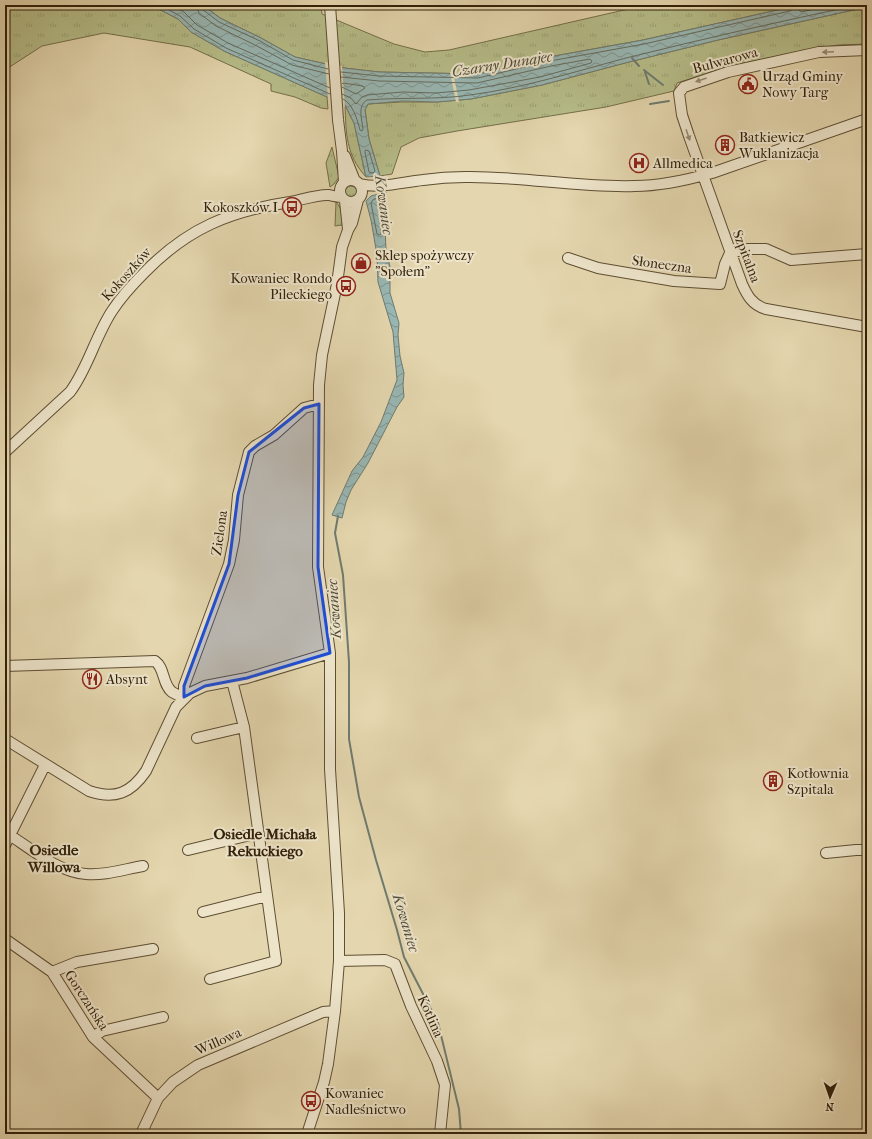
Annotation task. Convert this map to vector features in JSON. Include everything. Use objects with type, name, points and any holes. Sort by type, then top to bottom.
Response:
[{"type":"street","points":[[330,5],[338,120],[342,151],[343,192],[348,230]]},
{"type":"street","name":"Bulwarowa","points":[[703,176],[682,115],[679,93],[684,87],[728,72],[819,52],[867,50]]},
{"type":"street","points":[[849,125],[867,112]]},
{"type":"street","points":[[343,192],[349,180],[357,183],[383,186],[423,180],[468,177],[633,187],[664,184],[703,176],[867,119]]},
{"type":"street","points":[[307,1134],[324,1082],[328,1064],[335,1011],[339,961],[339,913],[330,769],[330,653],[318,568],[319,385],[322,355],[337,284],[342,247],[352,223],[362,190],[357,183],[342,151]]},
{"type":"street","name":"Szpitalna","points":[[703,176],[730,253],[742,284],[750,299],[760,307],[867,327]]},
{"type":"street","points":[[343,192],[351,202],[383,186]]},
{"type":"street","name":"Kokoszków","points":[[5,452],[70,392],[78,381],[112,311],[136,280],[162,254],[182,239],[237,213],[268,205],[343,192]]},
{"type":"street","points":[[730,253],[747,249],[766,249],[791,260],[867,254]]},
{"type":"street","name":"Słoneczna","points":[[568,258],[598,268],[674,281],[720,284],[725,264],[730,253]]},
{"type":"street","name":"Zielona","points":[[184,698],[184,686],[229,564],[234,540],[238,495],[249,452],[255,446],[274,435],[304,408],[319,404]]},
{"type":"street","name":"Zielona","points":[[5,739],[89,791],[109,795],[123,792],[135,784],[146,771],[176,707],[184,698],[196,689],[232,681],[330,653]]},
{"type":"street","points":[[5,666],[155,660],[160,664],[164,681],[172,692],[184,698]]},
{"type":"street","points":[[210,979],[276,961],[244,727],[232,681]]},
{"type":"street","points":[[197,738],[244,727]]},
{"type":"street","points":[[5,845],[7,833],[46,765]]},
{"type":"street","points":[[7,833],[61,868],[74,872],[87,874],[103,873],[143,866]]},
{"type":"street","points":[[188,850],[258,833]]},
{"type":"street","points":[[826,853],[867,850]]},
{"type":"street","points":[[203,912],[267,896]]},
{"type":"street","name":"Gorczańska","points":[[5,938],[52,972],[92,1037],[158,1098]]},
{"type":"street","points":[[52,972],[77,962],[153,949]]},
{"type":"street","name":"Kotlina","points":[[339,961],[385,960],[395,964],[411,1006],[436,1061],[445,1085],[440,1134]]},
{"type":"street","name":"Willowa","points":[[141,1134],[158,1098],[173,1082],[198,1065],[323,1012],[335,1011]]},
{"type":"street","points":[[92,1037],[102,1032],[163,1017]]},
{"type":"highlighted area","points":[[319,404],[318,567],[330,653],[247,678],[205,686],[184,697],[184,686],[229,564],[238,495],[249,452],[304,408]]},
{"type":"green space","points":[[5,5],[151,5],[178,19],[191,32],[224,51],[327,97],[328,109],[321,108],[295,97],[271,91],[271,84],[190,47],[104,33],[42,46],[5,70]]},
{"type":"green space","points":[[203,5],[321,5],[322,14],[394,44],[425,52],[449,50],[646,5],[800,5],[643,40],[549,57],[477,74],[379,72],[344,68],[295,57],[220,18]]},
{"type":"green space","points":[[867,7],[867,44],[838,45],[734,65],[677,83],[674,91],[606,107],[419,138],[401,147],[392,174],[380,176],[369,139],[365,109],[368,104],[437,102],[471,99],[542,85],[718,40]]},
{"type":"green space","points":[[345,105],[354,123],[366,177],[354,161],[348,144]]},
{"type":"green space","points":[[332,147],[339,177],[330,187],[326,163]]},
{"type":"green space","points":[[351,186],[355,188],[357,192],[355,196],[351,198],[347,196],[345,192],[347,188]]},
{"type":"green space","points":[[336,202],[341,210],[342,225],[335,226]]},
{"type":"water","points":[[151,5],[203,5],[220,18],[295,57],[344,68],[379,72],[477,74],[549,57],[643,40],[800,5],[867,5],[867,7],[718,40],[542,85],[471,99],[437,102],[403,101],[368,104],[365,110],[369,139],[380,176],[366,177],[354,123],[345,105],[224,51],[191,32],[178,19]]},
{"type":"water","points":[[386,192],[386,249],[390,267],[390,293],[399,323],[398,335],[400,356],[404,373],[404,397],[397,407],[368,463],[351,490],[342,518],[332,515],[352,471],[363,457],[381,422],[397,380],[393,332],[378,282],[377,255],[366,201],[371,196]]},
{"type":"pier","points":[[325,62],[342,66],[345,108],[344,106],[328,99]]},
{"type":"pier","points":[[450,72],[453,72],[459,102],[456,102]]},
{"type":"waterway","points":[[632,58],[639,66]]},
{"type":"waterway","points":[[644,70],[663,85]]},
{"type":"waterway","points":[[645,72],[649,84]]},
{"type":"waterway","points":[[650,104],[669,101]]},
{"type":"waterway","name":"Kowaniec","points":[[338,516],[335,533],[343,575],[349,662],[349,739],[359,797],[404,957],[438,1023],[459,1109],[461,1134]]},
{"type":"place","name":"Urząd Gminy Nowy Targ","points":[[748,84]]},
{"type":"place","name":"Batkiewicz Wuklanizacja","points":[[725,145]]},
{"type":"place","name":"Allmedica","points":[[639,163]]},
{"type":"place","name":"Kokoszków I","points":[[292,207]]},
{"type":"place","name":"Sklep spożywczy \"Społem\"","points":[[361,263]]},
{"type":"place","name":"Kowaniec Rondo Pileckiego","points":[[346,286]]},
{"type":"place","name":"Absynt","points":[[92,679]]},
{"type":"place","name":"Kotłownia Szpitala","points":[[773,781]]},
{"type":"place","name":"Kowaniec Nadleśnictwo","points":[[311,1101]]},
{"type":"district","name":"Osiedle Michała Rekuckiego","points":[[265,842]]},
{"type":"district","name":"Osiedle Willowa","points":[[54,858]]},
{"type":"water label","name":"Czarny Dunajec","points":[[502,64]]}]
